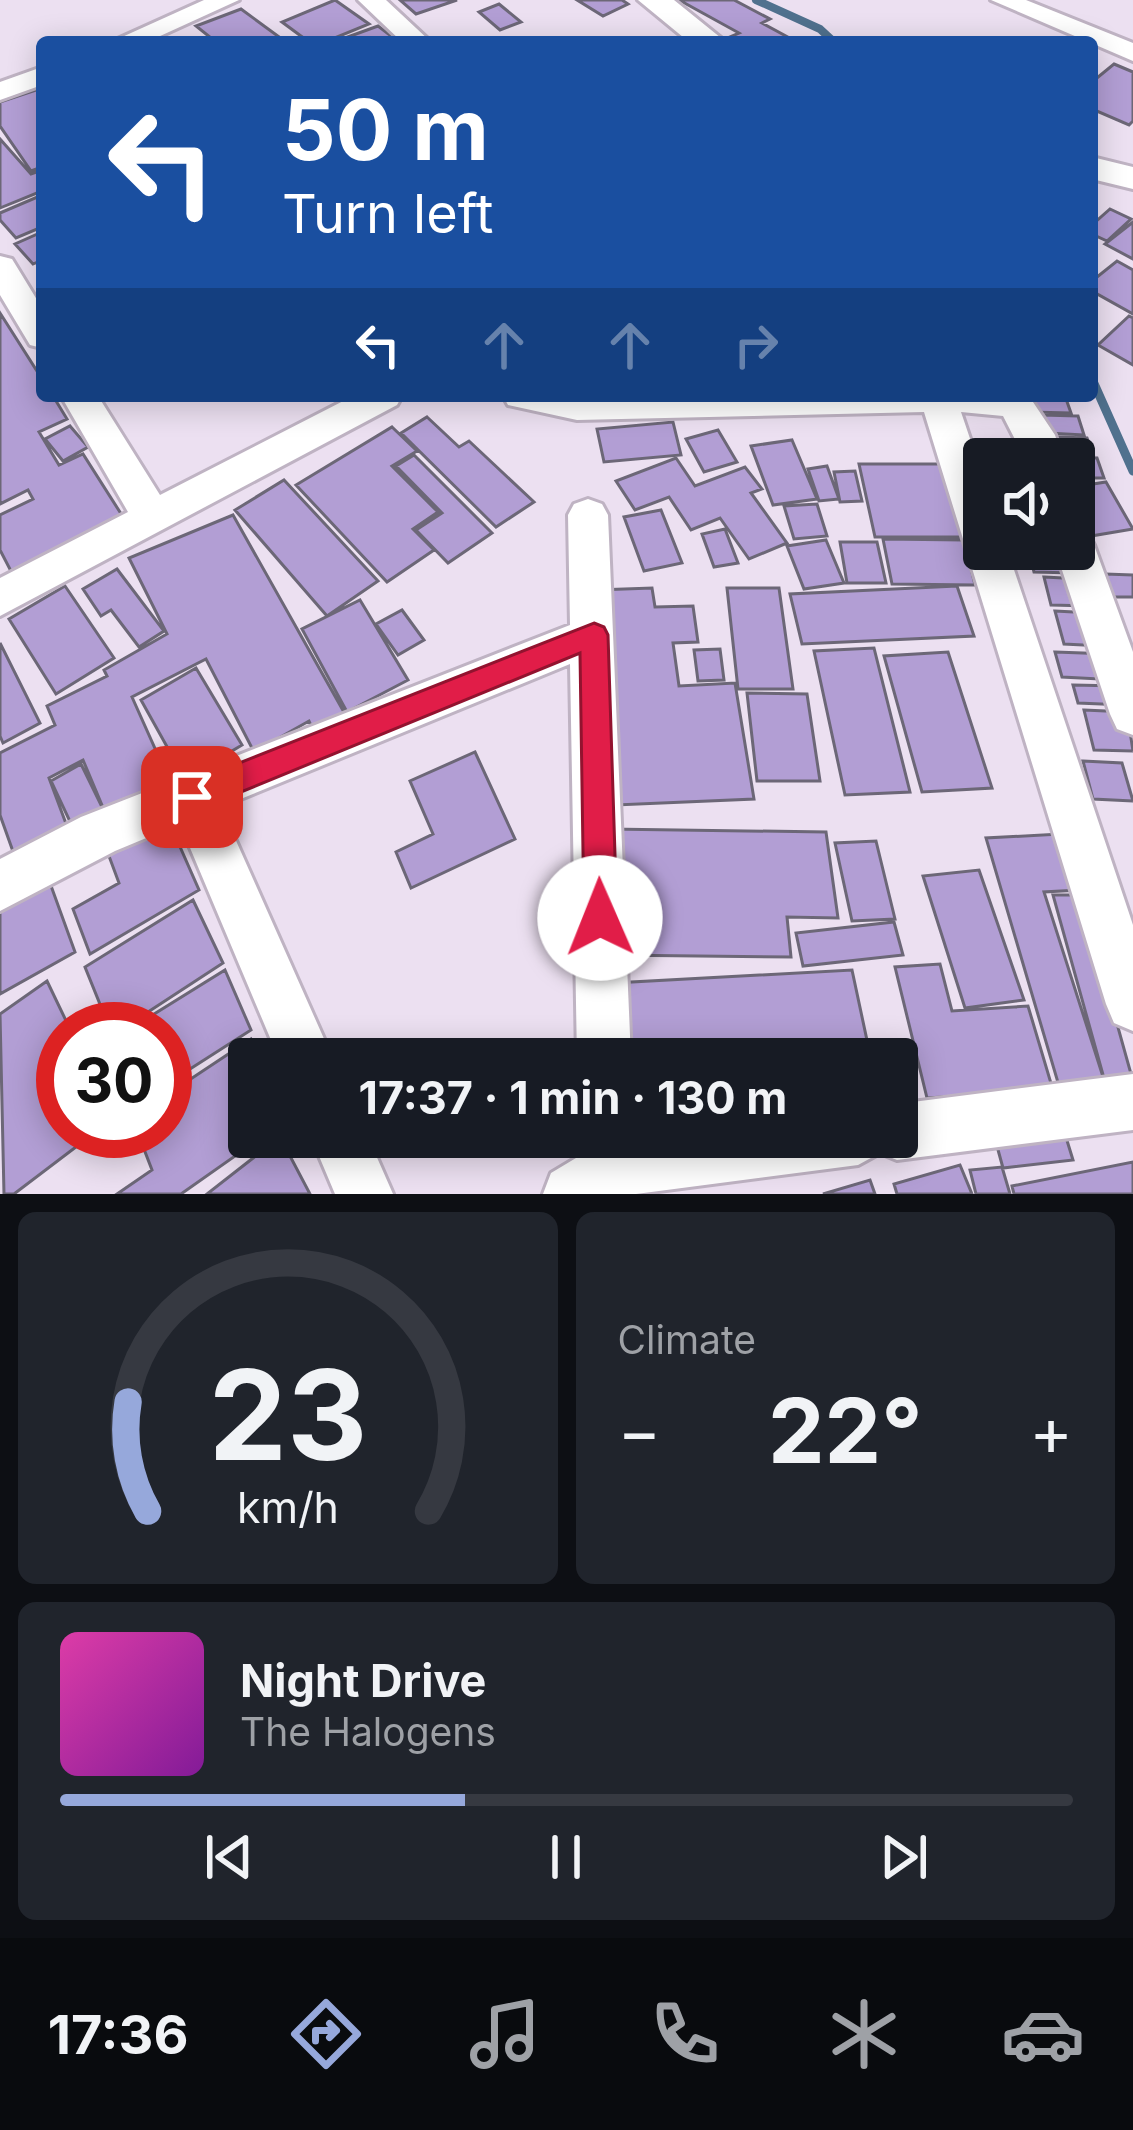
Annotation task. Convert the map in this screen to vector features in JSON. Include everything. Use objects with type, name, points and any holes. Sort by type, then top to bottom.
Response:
[{"type":"street","points":[[139,36],[226,0]]},
{"type":"street","points":[[371,0],[411,36]]},
{"type":"street","points":[[654,0],[702,36]]},
{"type":"street","points":[[1004,0],[1093,36]]},
{"type":"street","points":[[1098,38],[1133,52]]},
{"type":"street","points":[[0,92],[36,77]]},
{"type":"street","points":[[1098,169],[1133,178]]},
{"type":"street","points":[[0,267],[36,326]]},
{"type":"street","points":[[83,402],[152,517]]},
{"type":"street","points":[[0,598],[372,402]]},
{"type":"street","points":[[555,402],[577,406],[737,402]]},
{"type":"street","points":[[940,402],[963,475]]},
{"type":"street","points":[[1001,402],[1014,403],[1037,438]]},
{"type":"street","points":[[588,514],[604,1038]]},
{"type":"street","points":[[994,570],[1133,1004]]},
{"type":"street","points":[[1083,570],[1133,714]]},
{"type":"street","points":[[0,886],[98,834],[594,635]]},
{"type":"street","points":[[192,797],[296,1038]]},
{"type":"street","points":[[918,1129],[1133,1102]]},
{"type":"street","points":[[348,1158],[364,1194]]},
{"type":"street","points":[[599,1173],[707,1158]]},
{"type":"building","points":[[335,0],[369,24],[340,36],[301,36],[282,22]]},
{"type":"building","points":[[400,0],[457,0],[416,14]]},
{"type":"building","points":[[577,0],[622,0],[628,4],[603,16]]},
{"type":"building","points":[[679,0],[734,0],[770,19],[762,23],[786,36],[732,36],[739,33]]},
{"type":"building","points":[[499,4],[521,22],[500,30],[479,12]]},
{"type":"building","points":[[241,9],[278,36],[208,36],[196,26]]},
{"type":"building","points":[[378,26],[391,36],[350,36]]},
{"type":"building","points":[[1114,64],[1133,72],[1133,121],[1129,125],[1098,112],[1098,77]]},
{"type":"building","points":[[36,90],[36,169],[31,171],[0,126],[0,102]]},
{"type":"building","points":[[0,139],[31,174],[36,172],[36,193],[0,208]]},
{"type":"building","points":[[36,198],[36,230],[16,238],[0,220],[0,213]]},
{"type":"building","points":[[1110,209],[1131,219],[1107,241],[1098,237],[1098,220]]},
{"type":"building","points":[[1133,222],[1133,259],[1105,244]]},
{"type":"building","points":[[36,235],[36,263],[33,264],[15,244]]},
{"type":"building","points":[[1117,261],[1133,270],[1133,314],[1098,294],[1098,276]]},
{"type":"building","points":[[0,313],[36,370],[36,402],[57,402],[67,419],[39,432],[59,465],[83,454],[125,520],[14,577],[0,550],[0,515],[33,499],[28,490],[0,504]]},
{"type":"building","points":[[1129,316],[1133,318],[1133,365],[1098,345]]},
{"type":"building","points":[[1026,402],[1067,402],[1071,413],[1029,412]]},
{"type":"building","points":[[1042,415],[1078,416],[1084,435],[1047,433]]},
{"type":"building","points":[[427,417],[459,447],[469,441],[534,502],[496,527],[401,433]]},
{"type":"building","points":[[673,422],[681,455],[604,462],[597,429]]},
{"type":"building","points":[[70,426],[88,447],[63,461],[45,439]]},
{"type":"building","points":[[392,427],[417,451],[392,466],[438,512],[413,529],[434,550],[387,582],[296,485]]},
{"type":"building","points":[[718,430],[737,462],[704,472],[686,439]]},
{"type":"building","points":[[792,440],[817,499],[773,505],[751,446]]},
{"type":"building","points":[[414,455],[492,533],[448,563],[416,530],[442,513],[396,466]]},
{"type":"building","points":[[676,458],[695,486],[745,467],[762,489],[751,493],[787,543],[749,559],[720,518],[691,530],[669,497],[635,510],[616,481]]},
{"type":"building","points":[[1095,458],[1097,458],[1104,478],[1095,478]]},
{"type":"building","points":[[859,464],[945,464],[963,537],[875,537]]},
{"type":"building","points":[[827,466],[839,499],[819,501],[808,469]]},
{"type":"building","points":[[855,471],[862,501],[840,502],[834,472]]},
{"type":"building","points":[[284,480],[378,581],[327,616],[235,510]]},
{"type":"building","points":[[1106,482],[1133,529],[1095,535],[1095,484]]},
{"type":"building","points":[[817,504],[827,536],[794,539],[784,506]]},
{"type":"building","points":[[661,510],[682,563],[644,571],[624,517]]},
{"type":"building","points":[[233,515],[345,714],[314,732],[309,721],[254,752],[206,659],[132,697],[170,782],[107,817],[83,760],[49,778],[68,829],[15,857],[0,815],[0,753],[55,725],[47,706],[107,676],[104,670],[167,634],[129,558]]},
{"type":"building","points":[[725,529],[738,563],[714,567],[702,534]]},
{"type":"building","points":[[883,539],[963,540],[963,570],[971,570],[975,585],[892,584]]},
{"type":"building","points":[[826,540],[844,583],[804,589],[787,546]]},
{"type":"building","points":[[840,542],[877,542],[886,583],[847,583]]},
{"type":"building","points":[[117,569],[164,631],[139,647],[111,610],[101,616],[83,589]]},
{"type":"building","points":[[1072,570],[1073,573],[1034,572]]},
{"type":"building","points":[[1105,574],[1133,575],[1133,597],[1112,597]]},
{"type":"building","points":[[1044,577],[1082,579],[1089,606],[1051,605]]},
{"type":"building","points":[[65,586],[114,658],[56,694],[9,619]]},
{"type":"building","points":[[957,586],[974,636],[802,644],[790,594]]},
{"type":"building","points":[[652,588],[655,607],[693,606],[698,642],[673,643],[679,686],[735,683],[754,799],[616,805],[597,590]]},
{"type":"building","points":[[727,588],[779,588],[793,689],[738,689]]},
{"type":"building","points":[[360,600],[408,680],[347,712],[302,629]]},
{"type":"building","points":[[402,610],[424,640],[398,655],[376,624]]},
{"type":"building","points":[[1055,611],[1092,613],[1102,646],[1064,644]]},
{"type":"building","points":[[0,643],[40,723],[3,743],[0,736]]},
{"type":"building","points":[[874,648],[910,792],[845,795],[814,651]]},
{"type":"building","points":[[720,649],[724,680],[698,681],[694,650]]},
{"type":"building","points":[[948,652],[992,788],[922,792],[884,656]]},
{"type":"building","points":[[1055,652],[1110,654],[1118,680],[1062,677]]},
{"type":"building","points":[[196,668],[242,745],[185,779],[141,700]]},
{"type":"building","points":[[1073,685],[1118,686],[1124,705],[1078,703]]},
{"type":"building","points":[[747,693],[807,694],[820,781],[757,781]]},
{"type":"building","points":[[1084,710],[1127,712],[1133,751],[1094,750]]},
{"type":"building","points":[[475,752],[515,839],[411,888],[396,852],[433,834],[410,781]]},
{"type":"building","points":[[1083,761],[1122,763],[1133,801],[1093,799]]},
{"type":"building","points":[[81,764],[104,811],[73,828],[51,781]]},
{"type":"building","points":[[166,815],[199,890],[90,954],[73,909],[119,883],[106,848]]},
{"type":"building","points":[[608,829],[826,832],[838,918],[787,917],[791,957],[610,955]]},
{"type":"building","points":[[1060,834],[1079,890],[1044,892],[1105,1083],[1059,1086],[986,838]]},
{"type":"building","points":[[876,841],[895,919],[852,921],[835,843]]},
{"type":"building","points":[[979,870],[1024,1000],[965,1008],[923,876]]},
{"type":"building","points":[[46,872],[75,952],[0,994],[0,897]]},
{"type":"building","points":[[1053,895],[1081,895],[1133,1081],[1105,1082]]},
{"type":"building","points":[[193,900],[223,963],[163,1002],[99,1002],[85,967]]},
{"type":"building","points":[[894,922],[903,955],[803,966],[796,933]]},
{"type":"building","points":[[940,964],[952,1011],[1028,1006],[1053,1090],[927,1098],[918,1038],[912,1038],[895,967]]},
{"type":"building","points":[[225,970],[251,1030],[228,1038],[228,1045],[192,1068],[192,1002],[173,1002]]},
{"type":"building","points":[[852,970],[867,1038],[618,1038],[614,983]]},
{"type":"building","points":[[47,981],[57,1002],[36,1002],[36,1158],[61,1158],[14,1194],[4,1194],[0,1014]]},
{"type":"building","points":[[228,1054],[228,1158],[232,1158],[181,1194],[117,1194],[152,1170],[147,1158],[192,1158],[192,1078]]},
{"type":"building","points":[[1061,1121],[1073,1160],[1003,1168],[992,1128]]},
{"type":"building","points":[[253,1158],[291,1158],[310,1194],[207,1194]]},
{"type":"building","points":[[1133,1162],[1133,1194],[1014,1194],[1012,1186]]},
{"type":"building","points":[[960,1165],[972,1194],[897,1194],[894,1184]]},
{"type":"building","points":[[1002,1167],[1010,1194],[976,1194],[970,1170]]},
{"type":"building","points":[[870,1180],[875,1194],[823,1194]]},
{"type":"waterway","points":[[756,0],[828,36]]},
{"type":"waterway","points":[[1098,392],[1133,471]]},
{"type":"route","points":[[192,797],[594,635],[600,918]]}]
